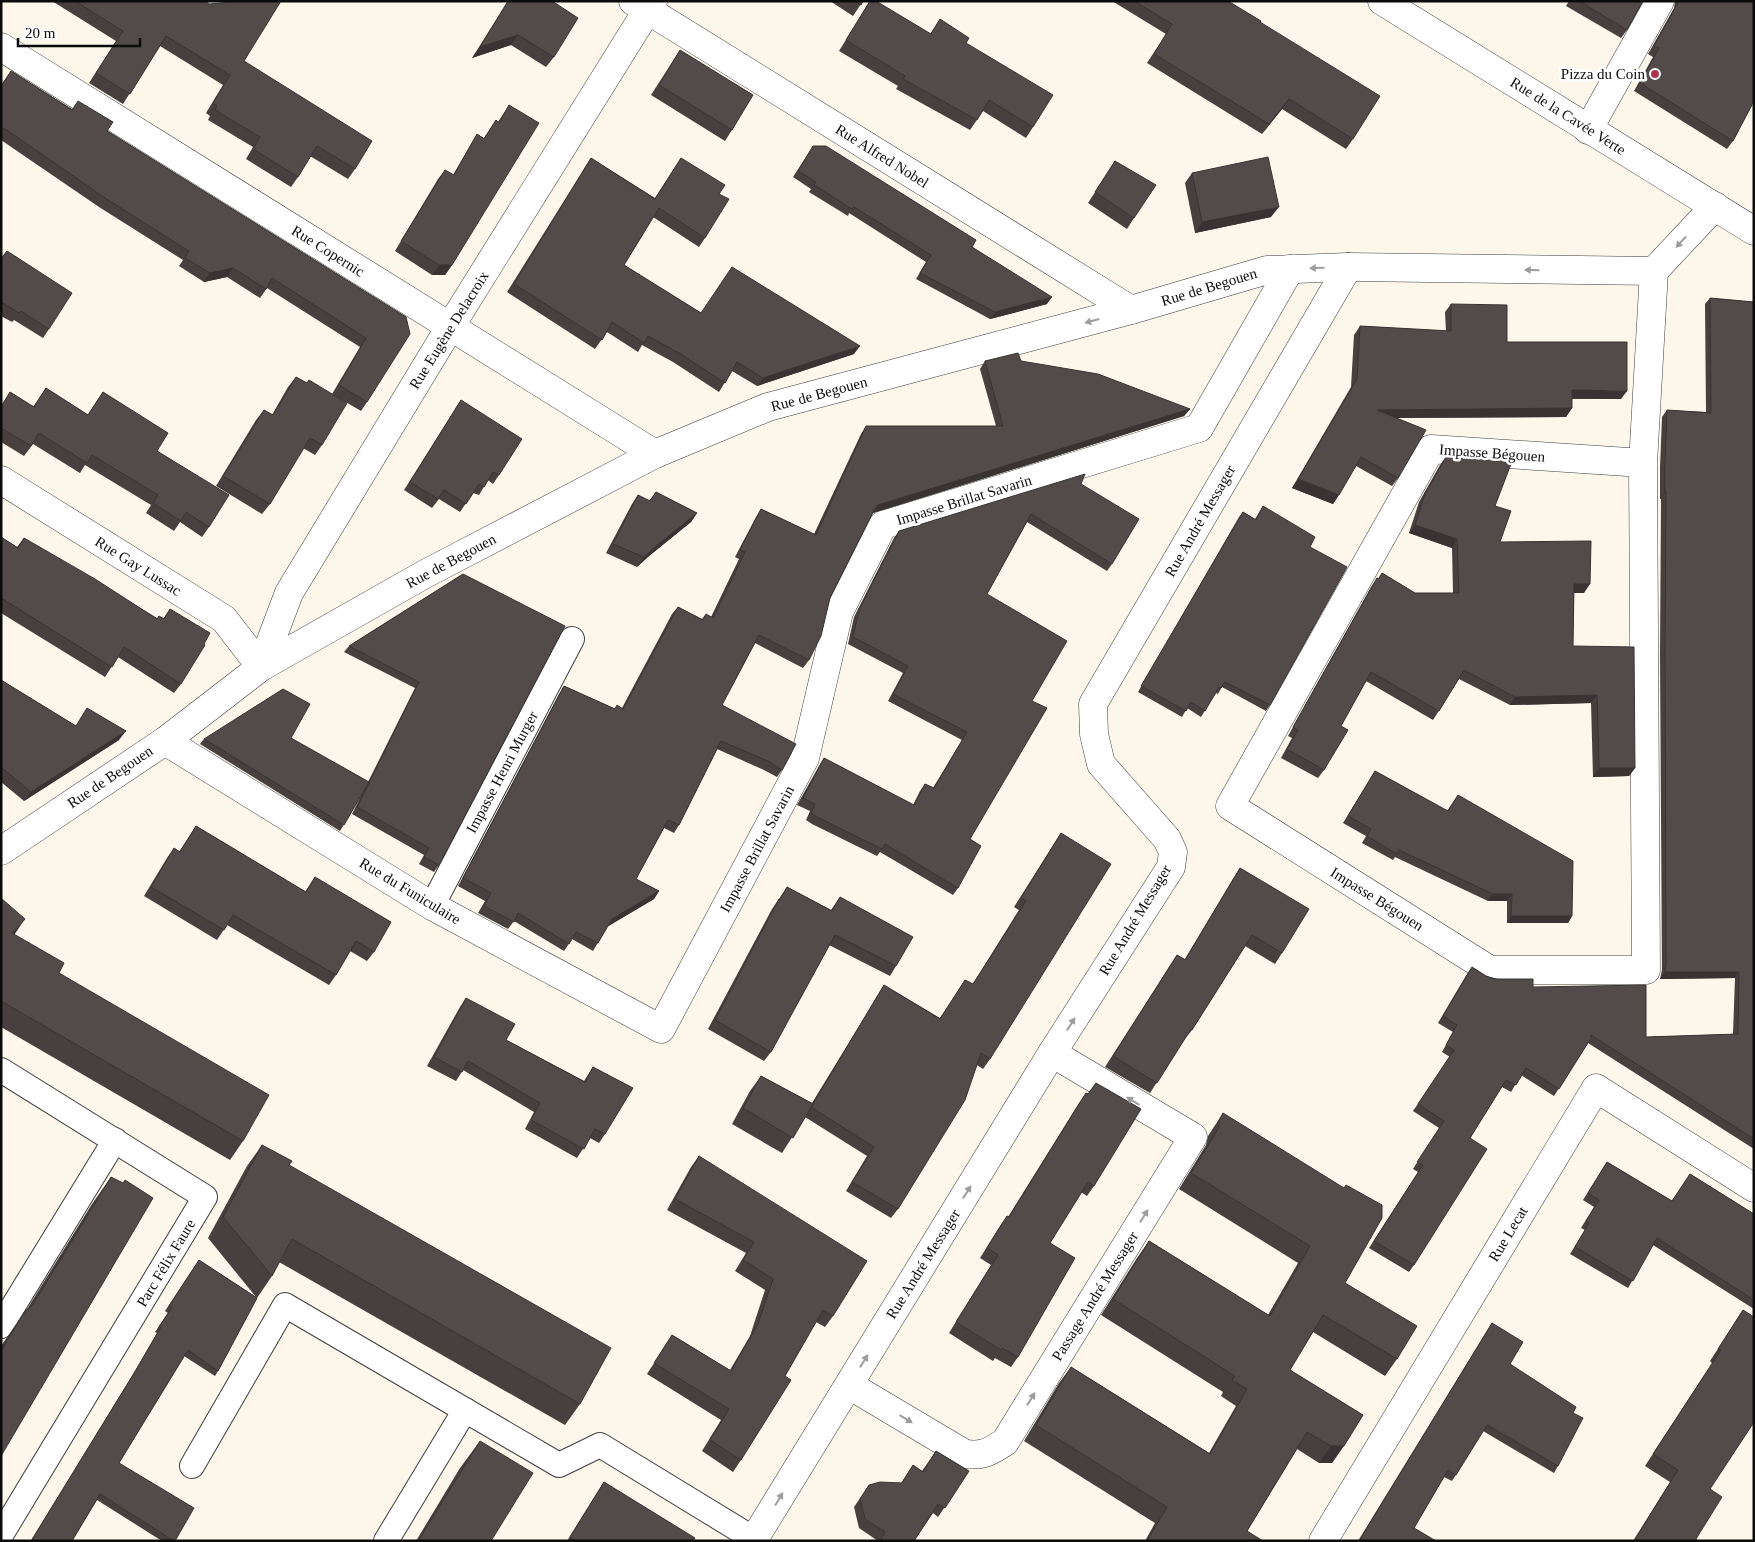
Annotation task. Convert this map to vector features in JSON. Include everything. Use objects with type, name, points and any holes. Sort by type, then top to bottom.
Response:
[{"type":"street","name":"Rue de la Cavée Verte","points":[[1382,1],[1588,130],[1733,209],[1754,231]]},
{"type":"street","points":[[1588,130],[1660,1]]},
{"type":"street","name":"Rue Alfred Nobel","points":[[644,4],[1131,310]]},
{"type":"street","name":"Rue Eugène Delacroix","points":[[261,667],[289,594],[644,4]]},
{"type":"street","name":"Rue Copernic","points":[[1,47],[656,454]]},
{"type":"street","points":[[1654,271],[1733,209]]},
{"type":"street","name":"Rue de Begouen","points":[[1,851],[165,741],[261,667],[425,574],[656,454],[768,407],[1131,310],[1267,270],[1348,267],[1654,271]]},
{"type":"street","name":"Rue André Messager","points":[[754,1540],[1052,1053],[1171,867],[1173,852],[1167,839],[1101,764],[1094,734],[1093,704],[1348,267]]},
{"type":"street","name":"Impasse Brillat Savarin","points":[[661,1029],[805,758],[839,612],[883,525],[1199,428],[1290,269]]},
{"type":"street","name":"Impasse Bégouen","points":[[1643,463],[1430,449],[1230,806],[1490,970],[1646,970],[1643,463],[1654,271]]},
{"type":"street","name":"Rue Gay Lussac","points":[[1,480],[224,619],[261,667]]},
{"type":"street","name":"Rue du Funiculaire","points":[[165,741],[432,906],[661,1029]]},
{"type":"street","name":"Passage André Messager","points":[[849,1385],[965,1454],[979,1456],[1005,1442],[1193,1137],[1052,1053]]},
{"type":"street","name":"Rue Lecat","points":[[1323,1541],[1596,1088],[1754,1188]]},
{"type":"lane","name":"Impasse Henri Murger","points":[[432,906],[572,638]]},
{"type":"lane","name":"Parc Félix Faure","points":[[1,1070],[206,1197],[1,1535]]},
{"type":"lane","points":[[1,1326],[115,1140]]},
{"type":"lane","points":[[192,1466],[285,1305],[559,1465],[600,1445],[754,1540]]},
{"type":"lane","points":[[386,1541],[465,1410]]},
{"type":"building","points":[[75,1],[205,1],[209,4],[242,1],[281,1],[244,61],[372,141],[355,169],[317,146],[298,177],[253,149],[260,137],[215,110],[217,106],[213,103],[230,75],[166,36],[130,94],[96,73],[123,31]]},
{"type":"building","points":[[508,1],[552,1],[578,18],[554,57],[518,35],[480,47]]},
{"type":"building","points":[[855,1],[863,1],[861,5]]},
{"type":"building","points":[[870,1],[876,1],[931,34],[940,19],[969,38],[966,43],[1053,95],[1033,127],[989,100],[977,120],[903,79],[905,76],[846,40]]},
{"type":"building","points":[[1134,1],[1228,1],[1380,96],[1353,139],[1289,99],[1269,124],[1154,54],[1172,24]]},
{"type":"building","points":[[1579,1],[1643,1],[1627,30]]},
{"type":"building","points":[[1679,1],[1754,1],[1754,101],[1733,141],[1640,83],[1659,48],[1654,46]]},
{"type":"building","points":[[680,50],[753,95],[732,130],[659,85]]},
{"type":"building","points":[[11,71],[72,110],[78,101],[113,122],[107,131],[406,317],[410,334],[367,402],[339,385],[366,338],[272,278],[266,289],[233,268],[210,273],[185,258],[189,251],[105,198],[4,128],[1,132],[1,87]]},
{"type":"building","points":[[509,105],[539,123],[452,265],[439,265],[401,241],[445,170],[454,175],[477,134],[484,139],[496,120],[499,123]]},
{"type":"building","points":[[813,146],[826,146],[976,240],[972,247],[1052,297],[995,312],[920,273],[931,255],[854,207],[852,209],[814,185],[816,182],[798,171]]},
{"type":"building","points":[[1268,157],[1279,207],[1202,222],[1192,173]]},
{"type":"building","points":[[591,158],[655,199],[681,158],[725,185],[719,194],[729,199],[705,238],[659,208],[624,265],[701,313],[732,267],[860,346],[763,378],[737,362],[725,383],[679,353],[648,336],[644,343],[612,322],[602,340],[514,284]]},
{"type":"building","points":[[1115,161],[1156,185],[1134,218],[1095,192]]},
{"type":"building","points":[[7,251],[72,293],[49,329],[21,311],[19,313],[1,302],[1,259]]},
{"type":"building","points":[[1710,298],[1754,302],[1754,1139],[1591,1035],[1591,1038],[1559,1089],[1526,1068],[1516,1085],[1506,1080],[1470,1138],[1487,1149],[1414,1265],[1374,1241],[1423,1165],[1417,1162],[1444,1121],[1418,1104],[1454,1050],[1446,1045],[1457,1025],[1443,1016],[1472,967],[1494,979],[1533,979],[1533,987],[1646,985],[1646,1037],[1738,1034],[1739,972],[1665,972],[1665,461],[1667,410],[1711,413]]},
{"type":"building","points":[[1451,304],[1507,305],[1507,342],[1627,342],[1627,391],[1572,390],[1572,408],[1377,410],[1426,430],[1398,478],[1361,457],[1339,495],[1298,479],[1357,379],[1360,326],[1451,331]]},
{"type":"building","points":[[1018,353],[1021,361],[1098,374],[1190,409],[878,505],[830,598],[821,636],[809,660],[759,635],[722,705],[796,744],[782,770],[770,762],[721,741],[679,825],[668,820],[636,879],[659,891],[612,919],[598,943],[576,932],[569,944],[518,913],[514,922],[484,906],[491,893],[463,878],[564,686],[615,709],[617,705],[623,709],[678,607],[703,620],[706,614],[713,618],[745,552],[740,550],[761,509],[816,535],[866,426],[1003,426],[985,361]]},
{"type":"building","points":[[296,377],[307,383],[309,380],[347,403],[322,445],[310,438],[270,504],[223,476],[264,410],[273,415]]},
{"type":"building","points":[[46,388],[88,415],[103,392],[168,433],[157,451],[229,495],[209,527],[186,512],[181,521],[153,503],[158,495],[92,455],[87,463],[39,433],[31,446],[1,428],[1,407],[10,392],[34,407]]},
{"type":"building","points":[[461,400],[522,439],[499,475],[493,472],[484,487],[479,484],[466,504],[444,490],[438,499],[410,482]]},
{"type":"building","points":[[1446,457],[1503,461],[1511,464],[1495,506],[1511,511],[1500,542],[1591,541],[1590,584],[1574,584],[1573,646],[1634,647],[1635,768],[1599,768],[1597,695],[1515,697],[1464,670],[1439,711],[1371,672],[1341,726],[1348,730],[1324,770],[1287,749],[1298,730],[1293,727],[1377,578],[1379,579],[1382,573],[1415,593],[1459,593],[1457,539],[1415,525],[1425,494]]},
{"type":"building","points":[[1085,474],[1081,484],[1139,519],[1112,564],[1031,514],[987,594],[1067,641],[1032,701],[1047,708],[970,839],[981,846],[958,888],[885,844],[882,849],[811,813],[815,804],[803,798],[824,758],[914,805],[925,784],[934,788],[967,732],[893,694],[908,666],[853,637],[859,610],[899,531]]},
{"type":"building","points":[[656,492],[697,513],[644,557],[613,544],[638,495],[650,501]]},
{"type":"building","points":[[1263,506],[1315,537],[1310,547],[1347,567],[1270,705],[1225,682],[1221,688],[1219,687],[1205,711],[1191,702],[1186,711],[1141,686],[1243,512],[1256,520]]},
{"type":"building","points":[[1,537],[18,548],[24,538],[95,579],[157,619],[159,616],[164,619],[170,609],[210,633],[205,645],[181,684],[124,647],[112,667],[1,598]]},
{"type":"building","points":[[463,574],[565,626],[439,865],[424,857],[429,848],[357,807],[419,682],[349,646]]},
{"type":"building","points":[[1,680],[76,726],[87,708],[126,731],[31,792],[1,767]]},
{"type":"building","points":[[283,689],[310,704],[291,738],[369,782],[344,825],[204,739]]},
{"type":"building","points":[[1375,771],[1448,811],[1458,795],[1573,861],[1572,916],[1511,916],[1512,894],[1493,894],[1399,850],[1397,854],[1367,836],[1371,829],[1348,816]]},
{"type":"building","points":[[196,826],[306,892],[315,877],[391,922],[374,952],[356,941],[336,975],[233,915],[224,930],[151,887],[174,848],[180,852]]},
{"type":"building","points":[[1061,833],[1111,864],[990,1059],[981,1053],[965,1100],[898,1209],[852,1182],[874,1147],[811,1107],[884,985],[940,1019],[965,980],[973,984],[1026,901],[1021,898]]},
{"type":"building","points":[[1240,868],[1309,909],[1282,953],[1252,935],[1157,1083],[1113,1056],[1177,955],[1185,960]]},
{"type":"building","points":[[787,887],[832,911],[840,897],[913,937],[896,966],[835,935],[771,1052],[715,1020]]},
{"type":"building","points":[[2,899],[25,919],[12,933],[64,963],[59,973],[269,1095],[243,1141],[1,1001]]},
{"type":"building","points":[[466,998],[515,1024],[506,1040],[585,1082],[593,1067],[633,1088],[605,1134],[595,1129],[584,1149],[531,1120],[540,1103],[468,1061],[462,1072],[434,1057]]},
{"type":"building","points":[[761,1076],[813,1104],[793,1138],[743,1108]]},
{"type":"building","points":[[1096,1083],[1141,1109],[1094,1186],[1088,1182],[1050,1243],[1075,1258],[1018,1357],[1002,1348],[1001,1350],[956,1322],[998,1255],[987,1248],[1007,1216],[1009,1217],[1086,1093],[1088,1094]]},
{"type":"building","points":[[1223,1113],[1344,1188],[1346,1185],[1382,1205],[1382,1218],[1345,1283],[1417,1326],[1397,1359],[1323,1315],[1290,1370],[1363,1415],[1344,1446],[1331,1446],[1307,1432],[1247,1531],[1263,1541],[1147,1541],[1167,1507],[1036,1425],[1071,1367],[1210,1454],[1247,1389],[1232,1380],[1235,1376],[1113,1299],[1149,1241],[1270,1316],[1310,1246],[1191,1173],[1218,1129]]},
{"type":"building","points":[[262,1145],[292,1161],[289,1165],[611,1348],[580,1404],[292,1239],[272,1276],[223,1217]]},
{"type":"building","points":[[699,1156],[867,1261],[833,1316],[823,1310],[785,1376],[791,1380],[741,1460],[710,1440],[729,1409],[654,1363],[672,1335],[731,1371],[758,1324],[773,1279],[743,1260],[754,1242],[675,1199]]},
{"type":"building","points":[[1607,1162],[1672,1201],[1690,1174],[1754,1214],[1754,1300],[1657,1238],[1633,1281],[1575,1247],[1589,1223],[1586,1221],[1599,1200],[1588,1193]]},
{"type":"building","points":[[111,1177],[123,1183],[125,1180],[153,1198],[1,1456],[1,1351],[25,1311],[32,1306]]},
{"type":"building","points":[[199,1260],[257,1298],[218,1371],[188,1350],[119,1463],[194,1508],[175,1541],[100,1494],[72,1541],[31,1541],[136,1370],[172,1307],[169,1306]]},
{"type":"building","points":[[1743,1310],[1754,1317],[1754,1422],[1710,1489],[1722,1497],[1696,1539],[1698,1541],[1634,1541],[1678,1470],[1653,1454],[1721,1350],[1718,1349]]},
{"type":"building","points":[[1492,1323],[1523,1342],[1510,1364],[1576,1407],[1573,1413],[1583,1418],[1558,1466],[1487,1425],[1456,1475],[1448,1470],[1414,1528],[1436,1541],[1359,1541]]},
{"type":"building","points":[[480,1441],[533,1473],[491,1541],[418,1541]]},
{"type":"building","points":[[936,1451],[969,1471],[945,1508],[938,1504],[914,1541],[880,1541],[885,1532],[865,1519],[860,1499],[869,1485],[880,1482],[902,1483],[913,1465],[923,1472]]},
{"type":"building","points":[[604,1482],[695,1538],[693,1541],[577,1541],[570,1537]]},
{"type":"place","name":"Pizza du Coin","points":[[1655,74]]}]
